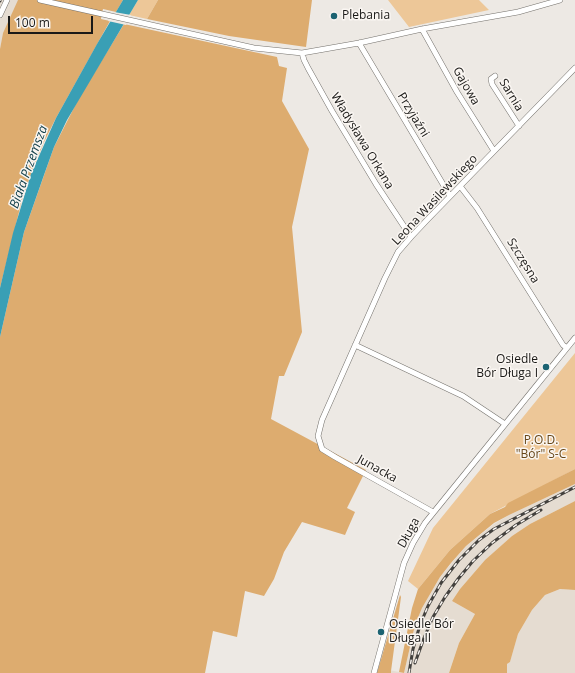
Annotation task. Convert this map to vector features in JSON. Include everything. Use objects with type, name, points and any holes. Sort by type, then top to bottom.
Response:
[{"type":"street","points":[[0,15],[7,0]]},
{"type":"street","points":[[40,0],[254,48],[302,53],[359,43],[422,29],[518,12],[560,0]]},
{"type":"street","name":"Gajowa","points":[[422,29],[457,92],[494,151]]},
{"type":"street","name":"Przyjaźni","points":[[359,43],[450,196]]},
{"type":"street","name":"Władysława Orkana","points":[[302,53],[308,68],[332,111],[411,237]]},
{"type":"street","name":"Leona Wasilewskiego","points":[[318,436],[322,420],[354,345],[398,252],[450,196],[575,68]]},
{"type":"street","name":"Sarnia","points":[[495,76],[491,79],[492,84],[519,126]]},
{"type":"street","name":"Szczęsna","points":[[460,186],[477,208],[563,345],[567,348]]},
{"type":"street","name":"Długa","points":[[374,673],[404,563],[425,523],[575,338]]},
{"type":"street","points":[[354,345],[463,396],[505,424]]},
{"type":"street","name":"Junacka","points":[[318,436],[322,448],[334,457],[433,512]]},
{"type":"shaded area","points":[[0,0],[19,0],[3,33],[0,49]]},
{"type":"shaded area","points":[[18,0],[123,0],[116,12],[103,9],[101,19],[110,21],[44,142],[22,200],[0,288],[0,49],[3,33]]},
{"type":"shaded area","points":[[158,0],[312,0],[306,47],[229,36],[147,19]]},
{"type":"shaded area","points":[[124,24],[277,57],[279,66],[287,68],[282,101],[309,149],[292,227],[302,332],[284,376],[279,376],[271,419],[366,470],[347,508],[355,512],[345,535],[302,522],[284,552],[274,579],[264,596],[245,591],[237,637],[213,631],[205,673],[0,673],[0,337],[24,232],[54,147],[79,98]]},
{"type":"shaded area","points":[[575,469],[575,484],[494,523],[466,546],[451,563],[440,577],[422,608],[415,625],[404,673],[399,672],[412,608],[418,589],[450,550],[490,514],[505,507],[508,503]]},
{"type":"shaded area","points":[[575,484],[575,501],[530,524],[512,536],[485,560],[460,589],[452,601],[475,614],[459,643],[449,673],[404,673],[415,625],[422,608],[440,577],[466,546],[494,524],[509,515]]},
{"type":"shaded area","points":[[575,501],[575,590],[560,589],[545,595],[532,610],[518,634],[510,662],[507,664],[507,673],[449,673],[459,643],[475,614],[452,601],[460,589],[485,560],[512,536],[530,524]]},
{"type":"shaded area","points":[[560,589],[575,590],[575,673],[507,673],[507,664],[510,662],[518,634],[532,610],[545,595]]},
{"type":"shaded area","points":[[400,595],[401,597],[391,673],[377,673]]},
{"type":"shaded area","points":[[379,668],[404,673],[377,673]]},
{"type":"green space","points":[[138,0],[158,0],[147,19],[129,15]]},
{"type":"green space","points":[[388,0],[479,0],[489,10],[409,27]]},
{"type":"green space","name":"P.O.D. \"Bór\" S-C","points":[[575,353],[575,469],[490,514],[450,550],[418,589],[408,581],[433,528]]},
{"type":"water","points":[[123,0],[138,0],[67,120],[54,147],[24,232],[0,337],[0,288],[13,233],[31,174],[56,118]]},
{"type":"pier","points":[[114,12],[131,15],[126,25],[108,21]]},
{"type":"railway","points":[[409,673],[413,649],[420,625],[428,606],[441,583],[459,560],[479,540],[494,529],[575,487]]},
{"type":"railway","points":[[415,663],[433,617],[458,579],[473,561],[492,543],[516,525],[541,510]]},
{"type":"place","name":"Plebania","points":[[334,16]]},
{"type":"place","name":"Osiedle Bór Długa I","points":[[546,367]]},
{"type":"place","name":"Osiedle Bór Długa II","points":[[381,632]]},
{"type":"water label","name":"Biała Przemsza","points":[[29,167]]}]
